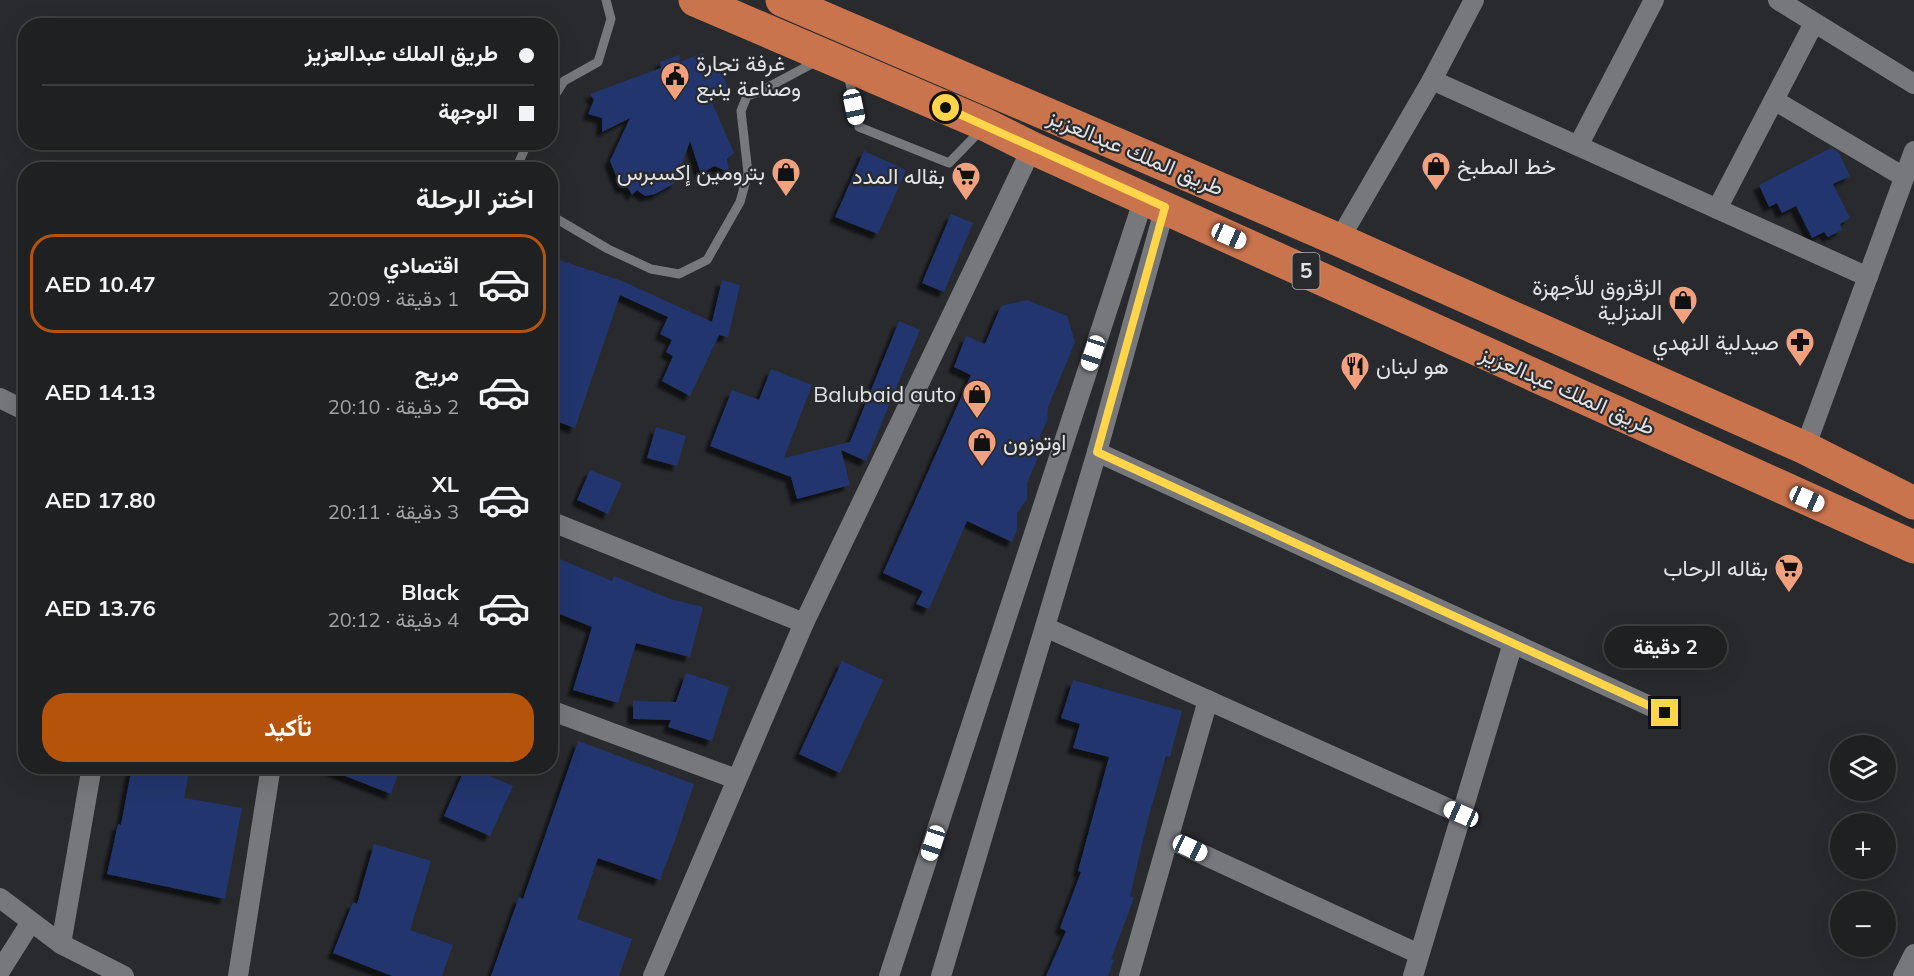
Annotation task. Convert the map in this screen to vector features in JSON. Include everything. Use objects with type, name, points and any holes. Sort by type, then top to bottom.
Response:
[{"type":"highway","name":"طريق الملك عبدالعزيز","points":[[695,0],[986,125],[1032,148],[1914,547]]},
{"type":"highway","name":"طريق الملك عبدالعزيز","points":[[782,0],[1339,240],[1805,448],[1914,503]]},
{"type":"street","points":[[1339,240],[1432,81],[1474,0]]},
{"type":"street","points":[[1578,146],[1654,0]]},
{"type":"street","points":[[1778,0],[1914,84]]},
{"type":"street","points":[[1717,209],[1814,23]]},
{"type":"street","points":[[1432,81],[1868,277]]},
{"type":"street","points":[[1774,100],[1905,177]]},
{"type":"street","points":[[653,976],[804,623],[1032,148]]},
{"type":"street","points":[[1805,448],[1914,151]]},
{"type":"street","points":[[940,976],[1097,452],[1154,202]]},
{"type":"street","points":[[890,976],[1154,202]]},
{"type":"street","points":[[0,398],[18,407]]},
{"type":"street","points":[[1097,452],[1665,713]]},
{"type":"street","points":[[558,524],[804,623]]},
{"type":"street","points":[[1045,627],[1461,814]]},
{"type":"street","points":[[1413,976],[1513,643]]},
{"type":"street","points":[[1129,976],[1208,700]]},
{"type":"street","points":[[558,713],[736,779]]},
{"type":"street","points":[[61,944],[92,774]]},
{"type":"street","points":[[238,976],[270,774]]},
{"type":"street","points":[[1169,838],[1419,954]]},
{"type":"street","points":[[0,898],[61,944],[124,976]]},
{"type":"street","points":[[0,971],[31,921]]},
{"type":"street","points":[[1903,976],[1914,954]]},
{"type":"lane","points":[[558,90],[564,81],[598,62],[611,19],[606,0]]},
{"type":"lane","points":[[558,221],[608,249],[651,269],[679,274],[707,260],[740,202],[748,173],[741,111],[747,96],[836,61],[859,127],[884,139],[949,163],[986,125]]},
{"type":"building","points":[[703,53],[707,72],[721,67],[728,90],[710,98],[734,153],[727,159],[729,172],[714,166],[701,174],[690,141],[675,183],[655,194],[645,196],[637,190],[632,195],[628,188],[621,188],[610,161],[630,118],[602,132],[602,118],[588,114],[594,100],[590,94],[661,68],[660,62],[679,55],[680,62]]},
{"type":"building","points":[[1831,148],[1839,153],[1850,176],[1833,184],[1850,218],[1840,224],[1842,230],[1828,237],[1824,232],[1812,238],[1796,206],[1782,213],[1777,203],[1769,207],[1759,185]]},
{"type":"building","points":[[864,151],[906,170],[878,234],[835,217]]},
{"type":"building","points":[[951,214],[973,223],[944,292],[922,283]]},
{"type":"building","points":[[558,260],[622,281],[712,322],[722,280],[740,285],[728,337],[719,335],[690,396],[662,381],[673,356],[666,352],[672,340],[660,334],[668,317],[620,295],[575,428],[558,422]]},
{"type":"building","name":"اوتوزون","points":[[1027,300],[1067,316],[1075,342],[1048,407],[1047,422],[1040,435],[1040,452],[1027,483],[1027,499],[1017,513],[1017,531],[1012,542],[967,521],[929,609],[916,604],[923,591],[883,573],[971,375],[954,367],[966,336],[985,344],[1001,306]]},
{"type":"building","points":[[899,321],[920,330],[866,461],[841,450],[850,485],[797,499],[791,477],[710,446],[732,390],[759,400],[771,369],[812,385],[784,458],[850,442]]},
{"type":"building","points":[[656,427],[686,436],[677,466],[647,458]]},
{"type":"building","points":[[590,470],[622,483],[608,514],[577,500]]},
{"type":"building","points":[[558,558],[612,581],[614,576],[670,599],[703,607],[690,657],[636,643],[618,703],[573,690],[592,627],[558,613]]},
{"type":"building","points":[[842,661],[883,680],[840,773],[799,754]]},
{"type":"building","points":[[686,673],[729,687],[712,741],[668,727],[671,720],[633,719],[633,701],[676,702]]},
{"type":"building","points":[[1073,680],[1182,711],[1170,757],[1166,756],[1148,819],[1130,896],[1134,898],[1111,959],[1114,960],[1108,976],[1046,976],[1066,931],[1060,928],[1081,872],[1078,871],[1109,757],[1073,748],[1080,724],[1061,718]]},
{"type":"building","points":[[578,741],[694,784],[675,840],[660,880],[598,858],[577,919],[632,939],[619,976],[491,976],[519,897],[523,899]]},
{"type":"building","points":[[131,774],[188,774],[184,798],[242,808],[225,899],[107,874],[118,824],[121,825]]},
{"type":"building","points":[[340,774],[398,774],[391,794]]},
{"type":"building","points":[[462,774],[485,774],[513,786],[490,836],[444,816]]},
{"type":"building","points":[[374,844],[431,861],[410,930],[453,945],[442,976],[392,976],[333,953],[353,902],[357,904]]},
{"type":"place","name":"غرفة تجارة وصناعة ينبع","points":[[675,102]]},
{"type":"place","name":"خط المطبخ","points":[[1436,192]]},
{"type":"place","name":"بترومين إكسبرس","points":[[786,198]]},
{"type":"place","name":"بقاله المدد","points":[[966,202]]},
{"type":"place","name":"الزقزوق للأجهزة المنزلية","points":[[1683,326]]},
{"type":"place","name":"صيدلية النهدي","points":[[1800,368]]},
{"type":"place","name":"هو لبنان","points":[[1355,392]]},
{"type":"place","name":"Balubaid auto","points":[[977,420]]},
{"type":"place","name":"اوتوزون","points":[[982,468]]},
{"type":"place","name":"بقاله الرحاب","points":[[1789,594]]},
{"type":"route","points":[[946,108],[1165,207],[1097,452],[1665,713]]}]
